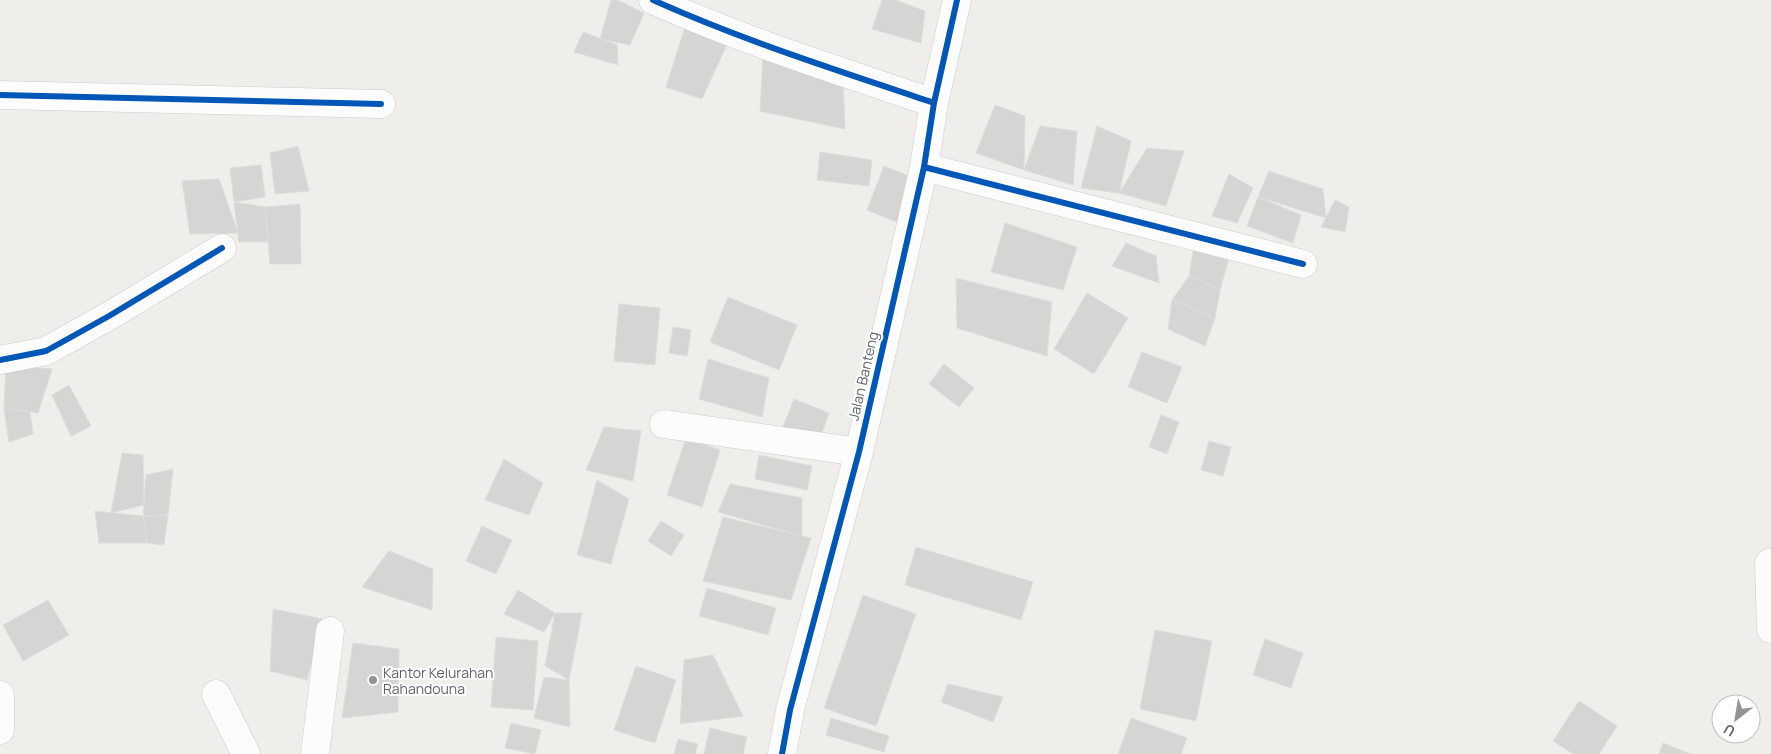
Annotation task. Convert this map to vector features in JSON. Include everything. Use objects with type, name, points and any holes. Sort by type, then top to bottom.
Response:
[{"type":"street","points":[[653,0],[774,49],[934,103]]},
{"type":"street","name":"Jalan Banteng","points":[[782,754],[790,710],[859,452],[924,167],[934,103],[957,0]]},
{"type":"street","points":[[0,95],[381,104]]},
{"type":"street","points":[[924,167],[1303,264]]},
{"type":"street","points":[[0,360],[46,351],[109,316],[222,248]]},
{"type":"street","points":[[664,424],[859,452]]},
{"type":"street","points":[[1769,564],[1771,630]]},
{"type":"street","points":[[315,754],[330,631]]},
{"type":"street","points":[[216,694],[246,754]]},
{"type":"street","points":[[0,695],[0,730]]},
{"type":"building","points":[[611,0],[617,0],[644,13],[630,45],[600,39]]},
{"type":"building","points":[[882,0],[896,0],[925,11],[921,43],[872,29]]},
{"type":"building","points":[[686,24],[728,42],[702,99],[666,87]]},
{"type":"building","points":[[583,32],[617,45],[618,65],[574,52]]},
{"type":"building","points":[[763,55],[843,79],[845,129],[760,111]]},
{"type":"building","points":[[995,105],[1025,116],[1024,170],[976,153]]},
{"type":"building","points":[[1040,126],[1077,131],[1073,185],[1024,170]]},
{"type":"building","points":[[1097,126],[1131,141],[1119,193],[1081,188]]},
{"type":"building","points":[[298,146],[309,191],[275,194],[270,153]]},
{"type":"building","points":[[1147,148],[1184,151],[1166,206],[1119,193]]},
{"type":"building","points":[[820,152],[872,160],[869,186],[817,180]]},
{"type":"building","points":[[261,165],[265,197],[234,202],[230,168]]},
{"type":"building","points":[[884,166],[916,179],[899,223],[867,210]]},
{"type":"building","points":[[1269,171],[1323,189],[1326,218],[1258,197]]},
{"type":"building","points":[[1229,174],[1253,188],[1237,223],[1212,216]]},
{"type":"building","points":[[219,179],[238,233],[190,234],[182,181]]},
{"type":"building","points":[[1258,197],[1301,215],[1293,243],[1247,226]]},
{"type":"building","points":[[1335,200],[1349,207],[1345,232],[1321,227]]},
{"type":"building","points":[[234,202],[265,207],[268,242],[239,242]]},
{"type":"building","points":[[300,204],[301,264],[270,264],[265,207]]},
{"type":"building","points":[[1005,223],[1077,247],[1063,290],[991,272]]},
{"type":"building","points":[[1126,243],[1156,256],[1159,283],[1112,266]]},
{"type":"building","points":[[1194,247],[1229,258],[1220,290],[1189,276]]},
{"type":"building","points":[[1189,276],[1220,290],[1215,318],[1172,300]]},
{"type":"building","points":[[956,278],[1052,302],[1047,356],[957,328]]},
{"type":"building","points":[[1087,293],[1128,318],[1094,374],[1054,349]]},
{"type":"building","points":[[728,297],[797,325],[779,370],[710,342]]},
{"type":"building","points":[[1172,300],[1215,318],[1205,346],[1168,329]]},
{"type":"building","points":[[619,304],[660,308],[655,365],[614,361]]},
{"type":"building","points":[[673,327],[691,330],[687,356],[669,353]]},
{"type":"building","points":[[1142,352],[1182,367],[1167,403],[1128,387]]},
{"type":"building","points":[[708,359],[769,378],[762,417],[699,399]]},
{"type":"building","points":[[944,364],[974,388],[959,407],[929,384]]},
{"type":"building","points":[[6,366],[52,369],[38,413],[4,408]]},
{"type":"building","points":[[69,385],[91,426],[71,436],[52,395]]},
{"type":"building","points":[[794,399],[829,413],[819,441],[783,427]]},
{"type":"building","points":[[4,408],[30,412],[33,434],[9,442]]},
{"type":"building","points":[[1161,415],[1179,422],[1167,454],[1149,447]]},
{"type":"building","points":[[604,427],[641,431],[633,481],[586,470]]},
{"type":"building","points":[[686,438],[720,450],[702,507],[667,495]]},
{"type":"building","points":[[1209,441],[1231,447],[1223,476],[1201,470]]},
{"type":"building","points":[[122,453],[143,455],[144,505],[111,513]]},
{"type":"building","points":[[759,455],[812,466],[807,490],[755,479]]},
{"type":"building","points":[[504,459],[543,483],[529,515],[485,500]]},
{"type":"building","points":[[173,469],[168,515],[143,516],[146,475]]},
{"type":"building","points":[[597,480],[629,499],[611,564],[577,555]]},
{"type":"building","points":[[730,484],[802,498],[802,536],[718,512]]},
{"type":"building","points":[[95,511],[143,516],[147,543],[99,543]]},
{"type":"building","points":[[168,515],[164,545],[147,543],[143,516]]},
{"type":"building","points":[[723,517],[811,538],[791,600],[703,581]]},
{"type":"building","points":[[661,521],[684,535],[671,556],[648,541]]},
{"type":"building","points":[[482,526],[512,540],[496,574],[466,561]]},
{"type":"building","points":[[916,547],[1033,582],[1021,620],[905,585]]},
{"type":"building","points":[[389,551],[433,569],[432,610],[362,587]]},
{"type":"building","points":[[707,588],[776,608],[768,635],[699,616]]},
{"type":"building","points":[[518,590],[555,613],[544,632],[504,614]]},
{"type":"building","points":[[863,595],[916,614],[876,726],[824,708]]},
{"type":"building","points":[[48,600],[69,635],[23,661],[3,625]]},
{"type":"building","points":[[273,609],[322,619],[307,680],[270,671]]},
{"type":"building","points":[[555,613],[582,613],[569,680],[545,666]]},
{"type":"building","points":[[1155,630],[1212,641],[1196,721],[1140,709]]},
{"type":"building","points":[[496,637],[538,641],[533,710],[491,707]]},
{"type":"building","points":[[1265,639],[1303,653],[1291,688],[1253,675]]},
{"type":"building","name":"Kantor Kelurahan Rahandouna","points":[[353,643],[399,649],[398,712],[342,718]]},
{"type":"building","points":[[713,655],[743,716],[680,724],[684,660]]},
{"type":"building","points":[[636,666],[676,680],[655,743],[614,730]]},
{"type":"building","points":[[544,677],[569,680],[570,727],[534,718]]},
{"type":"building","points":[[948,684],[1003,697],[993,722],[941,702]]},
{"type":"building","points":[[1579,701],[1617,726],[1599,754],[1573,754],[1553,741]]},
{"type":"building","points":[[831,718],[889,736],[884,752],[826,735]]},
{"type":"building","points":[[1131,718],[1187,738],[1181,754],[1118,754]]},
{"type":"building","points":[[511,723],[541,730],[535,754],[505,748]]},
{"type":"building","points":[[710,728],[747,737],[743,754],[704,754]]},
{"type":"building","points":[[678,739],[698,744],[695,754],[674,754]]},
{"type":"building","points":[[1663,743],[1691,754],[1659,754]]},
{"type":"cycle path","points":[[653,0],[757,42],[934,103]]},
{"type":"cycle path","points":[[782,754],[790,710],[859,452],[924,167],[934,103],[957,0]]},
{"type":"cycle path","points":[[0,95],[381,104]]},
{"type":"cycle path","points":[[924,167],[1303,264]]},
{"type":"cycle path","points":[[0,360],[46,351],[109,316],[222,248]]},
{"type":"place","name":"Kantor Kelurahan Rahandouna","points":[[373,680]]}]
